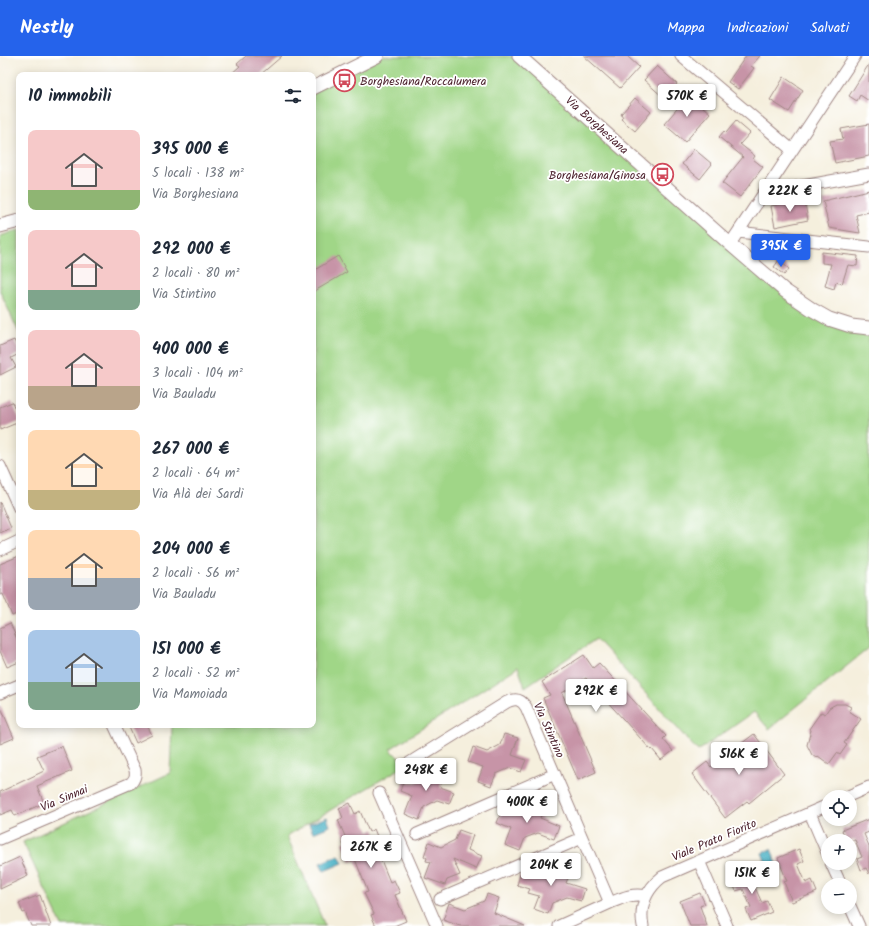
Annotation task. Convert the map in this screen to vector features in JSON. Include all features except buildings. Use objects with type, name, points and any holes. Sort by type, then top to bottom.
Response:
[{"type":"street","points":[[316,86],[377,56]]},
{"type":"street","name":"Via Borghesiana","points":[[519,56],[779,286],[813,310],[842,324],[869,328]]},
{"type":"street","points":[[681,56],[792,150]]},
{"type":"street","points":[[730,244],[854,56]]},
{"type":"street","points":[[764,193],[869,174]]},
{"type":"street","points":[[0,226],[16,221]]},
{"type":"street","points":[[738,232],[869,247]]},
{"type":"street","points":[[0,466],[16,501]]},
{"type":"street","points":[[0,550],[16,542]]},
{"type":"street","points":[[0,693],[16,686]]},
{"type":"street","name":"Via Stintino","points":[[406,765],[507,702],[515,699],[520,700],[526,707],[610,903]]},
{"type":"street","name":"Via Sinnai","points":[[0,839],[131,783],[135,778],[135,770],[115,728]]},
{"type":"street","points":[[417,834],[554,774]]},
{"type":"street","points":[[857,792],[869,787]]},
{"type":"street","points":[[379,793],[437,926]]},
{"type":"street","name":"Viale Prato Fiorito","points":[[643,926],[642,914],[646,896],[654,883],[662,877],[821,808]]},
{"type":"street","points":[[810,813],[821,839]]},
{"type":"street","points":[[440,899],[582,838]]},
{"type":"street","points":[[699,862],[727,926]]},
{"type":"street","points":[[558,926],[629,896],[646,896]]},
{"type":"street","points":[[854,914],[859,926]]},
{"type":"green space","points":[[377,56],[519,56],[800,302],[869,328],[869,648],[769,729],[754,712],[698,751],[596,639],[525,687],[518,667],[390,749],[406,765],[287,836],[325,926],[62,926],[23,842],[170,773],[172,728],[316,728],[316,86]]},
{"type":"green space","points":[[16,231],[16,326],[0,291],[0,236]]},
{"type":"water","points":[[327,817],[330,826],[313,833],[309,824]]},
{"type":"water","points":[[771,849],[778,866],[769,870],[762,853]]},
{"type":"water","points":[[339,855],[343,863],[324,871],[320,863]]},
{"type":"place","name":"Borghesiana/Roccalumera","points":[[345,81]]},
{"type":"place","name":"Borghesiana/Ginosa","points":[[662,175]]}]
